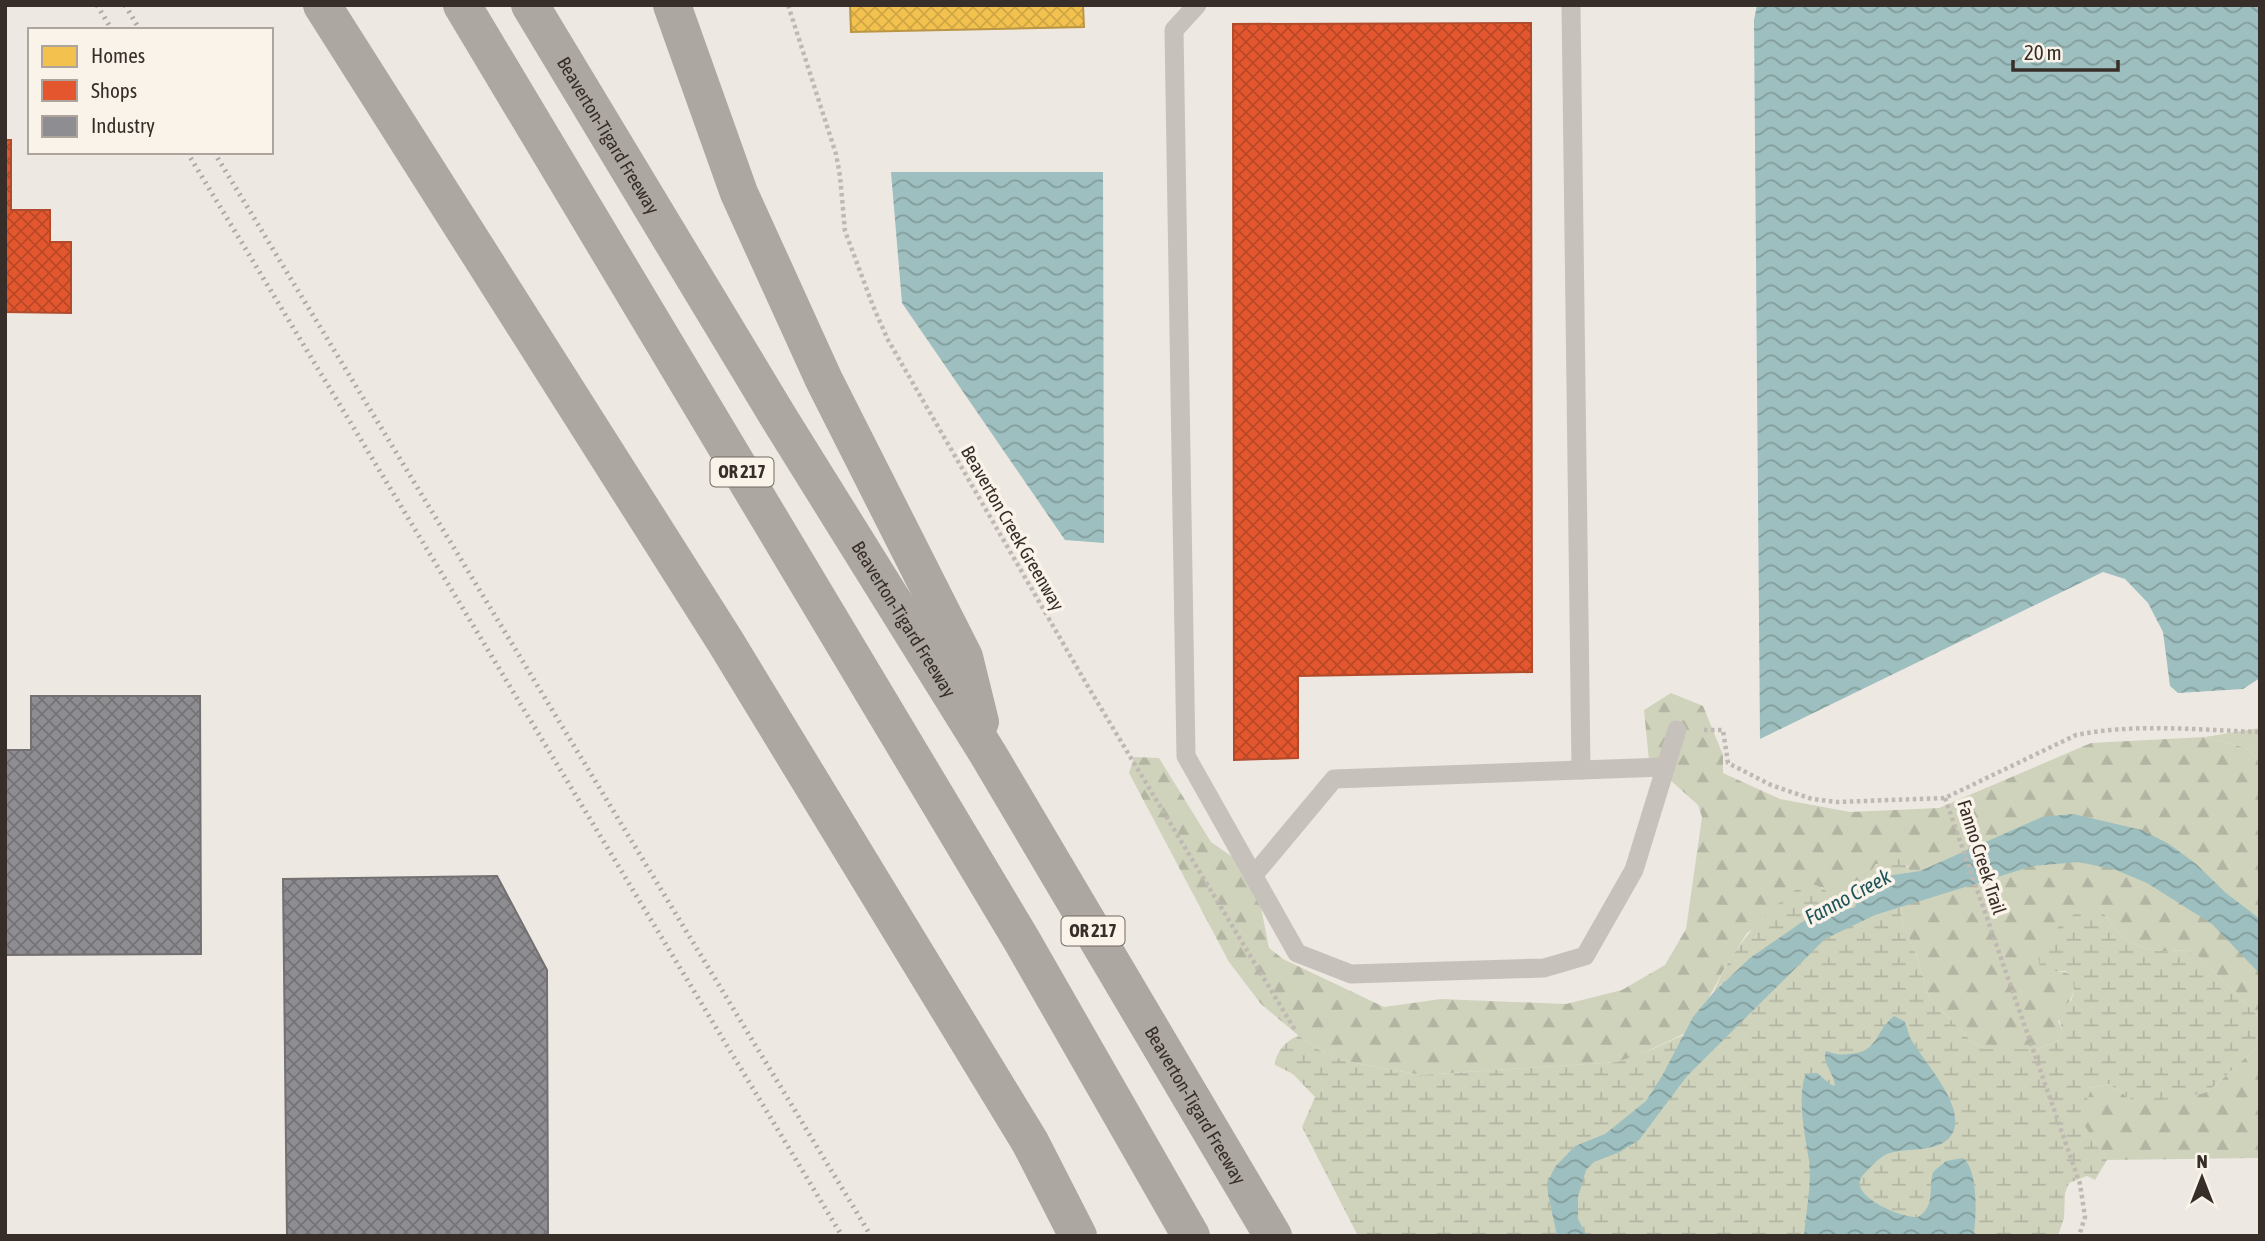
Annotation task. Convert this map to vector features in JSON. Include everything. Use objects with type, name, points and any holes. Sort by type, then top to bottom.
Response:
[{"type":"highway","points":[[322,5],[732,653],[1030,1142],[1078,1236]]},
{"type":"highway","name":"OR 217","points":[[462,5],[1021,939],[1191,1236]]},
{"type":"highway","name":"Beaverton-Tigard Freeway","points":[[530,5],[772,406],[988,754],[1273,1236]]},
{"type":"highway","points":[[673,5],[739,193],[824,380],[964,657],[988,754]]},
{"type":"lane","points":[[1197,5],[1174,30],[1186,755],[1297,953],[1351,974],[1544,968],[1585,956],[1634,870],[1677,730]]},
{"type":"lane","points":[[1571,5],[1581,770]]},
{"type":"lane","points":[[1252,876],[1334,779],[1665,767]]},
{"type":"path","name":"Beaverton Creek Greenway","points":[[788,5],[836,155],[845,231],[888,340],[1090,690],[1295,1030]]},
{"type":"path","name":"Fanno Creek Trail","points":[[2080,1236],[2085,1217],[2080,1184],[1945,798],[2076,735],[2158,729],[2260,732]]},
{"type":"path","points":[[1677,730],[1723,730],[1728,763],[1797,795],[1837,802],[1945,798]]},
{"type":"green space","points":[[1671,693],[1703,706],[1723,755],[1723,773],[1780,799],[1850,812],[1939,808],[2091,743],[2205,737],[2246,748],[2260,762],[2260,1018],[2199,957],[2184,951],[2150,950],[2132,943],[2111,924],[2100,907],[2050,972],[2063,972],[2074,980],[2072,996],[2058,1021],[2062,1030],[2057,1042],[2037,1049],[1986,1049],[1972,1042],[1929,997],[1916,954],[1902,921],[1901,911],[1909,871],[1907,865],[1876,864],[1859,891],[1847,902],[1839,902],[1822,887],[1747,933],[1723,971],[1692,1030],[1639,1055],[1617,1062],[1421,1075],[1355,1063],[1327,1055],[1261,1004],[1229,962],[1129,773],[1134,757],[1159,758],[1211,842],[1254,872],[1269,948],[1283,959],[1384,1007],[1441,999],[1566,1004],[1622,990],[1665,965],[1686,929],[1702,817],[1698,805],[1649,761],[1644,710]]},
{"type":"green space","points":[[2260,728],[2260,762],[2246,748],[2205,737]]},
{"type":"green space","points":[[1891,857],[1902,861],[1909,871],[1901,911],[1902,921],[1916,954],[1929,997],[1972,1042],[1986,1049],[2037,1049],[2057,1042],[2062,1030],[2056,1009],[2071,1001],[2074,984],[2065,971],[2050,972],[2040,968],[2038,956],[2049,938],[2071,916],[2080,911],[2100,907],[2111,924],[2132,943],[2150,950],[2184,951],[2199,957],[2260,1018],[2260,1044],[2204,1093],[2144,1104],[2135,1102],[2109,1084],[2091,1088],[2081,1120],[2107,1160],[2095,1180],[2087,1176],[2069,1183],[2065,1193],[2064,1218],[2058,1236],[1358,1236],[1302,1127],[1315,1097],[1293,1074],[1275,1065],[1280,1051],[1291,1040],[1299,1036],[1327,1055],[1421,1075],[1617,1062],[1691,1031],[1700,1020],[1724,970],[1738,948],[1783,899],[1805,885],[1814,885],[1840,903],[1847,904],[1859,894],[1876,865]]},
{"type":"green space","points":[[2260,1044],[2260,1158],[2107,1160],[2080,1120],[2091,1088],[2109,1084],[2135,1102],[2204,1093]]},
{"type":"water","points":[[1757,5],[2260,5],[2260,678],[2243,689],[2178,693],[2170,686],[2163,632],[2148,603],[2125,579],[2103,572],[1760,739],[1754,20]]},
{"type":"water","points":[[891,172],[1103,172],[1104,543],[1065,540],[902,303]]},
{"type":"water","points":[[2073,814],[2142,830],[2169,844],[2195,863],[2226,893],[2260,919],[2260,974],[2212,924],[2147,883],[2116,870],[2079,862],[2033,866],[1875,915],[1825,939],[1687,1076],[1639,1140],[1620,1152],[1594,1162],[1586,1170],[1578,1197],[1578,1219],[1587,1236],[1557,1236],[1547,1183],[1555,1167],[1575,1146],[1605,1134],[1646,1101],[1693,1017],[1713,993],[1750,958],[1805,920],[1812,911],[1824,908],[1854,908],[1857,903],[1857,886],[1866,879],[1920,871],[2042,817]]},
{"type":"water","points":[[1894,1016],[1904,1021],[1912,1041],[1948,1096],[1955,1119],[1954,1130],[1943,1143],[1887,1154],[1863,1175],[1860,1183],[1862,1190],[1869,1198],[1889,1210],[1918,1217],[1924,1213],[1929,1202],[1933,1172],[1946,1161],[1963,1158],[1972,1173],[1974,1183],[1974,1236],[1804,1236],[1810,1178],[1802,1109],[1802,1088],[1806,1074],[1817,1073],[1835,1086],[1825,1059],[1826,1051],[1842,1054],[1865,1050]]},
{"type":"building: Homes","points":[[850,5],[1083,5],[1084,27],[851,32]]},
{"type":"building: Shops","points":[[1531,23],[1532,672],[1298,676],[1298,758],[1234,760],[1233,24]]},
{"type":"building: Shops","points":[[5,140],[11,140],[11,210],[50,210],[50,242],[71,242],[71,313],[5,312]]},
{"type":"building: Industry","points":[[31,696],[200,696],[201,954],[5,955],[5,750],[31,750]]},
{"type":"building: Industry","points":[[497,876],[547,970],[548,1236],[287,1236],[283,879]]},
{"type":"railway","points":[[97,5],[111,28]]},
{"type":"railway","points":[[125,5],[139,28]]},
{"type":"railway","points":[[188,154],[842,1236]]},
{"type":"railway","points":[[215,154],[871,1236]]},
{"type":"water label","name":"Fanno Creek","points":[[1848,897]]}]
